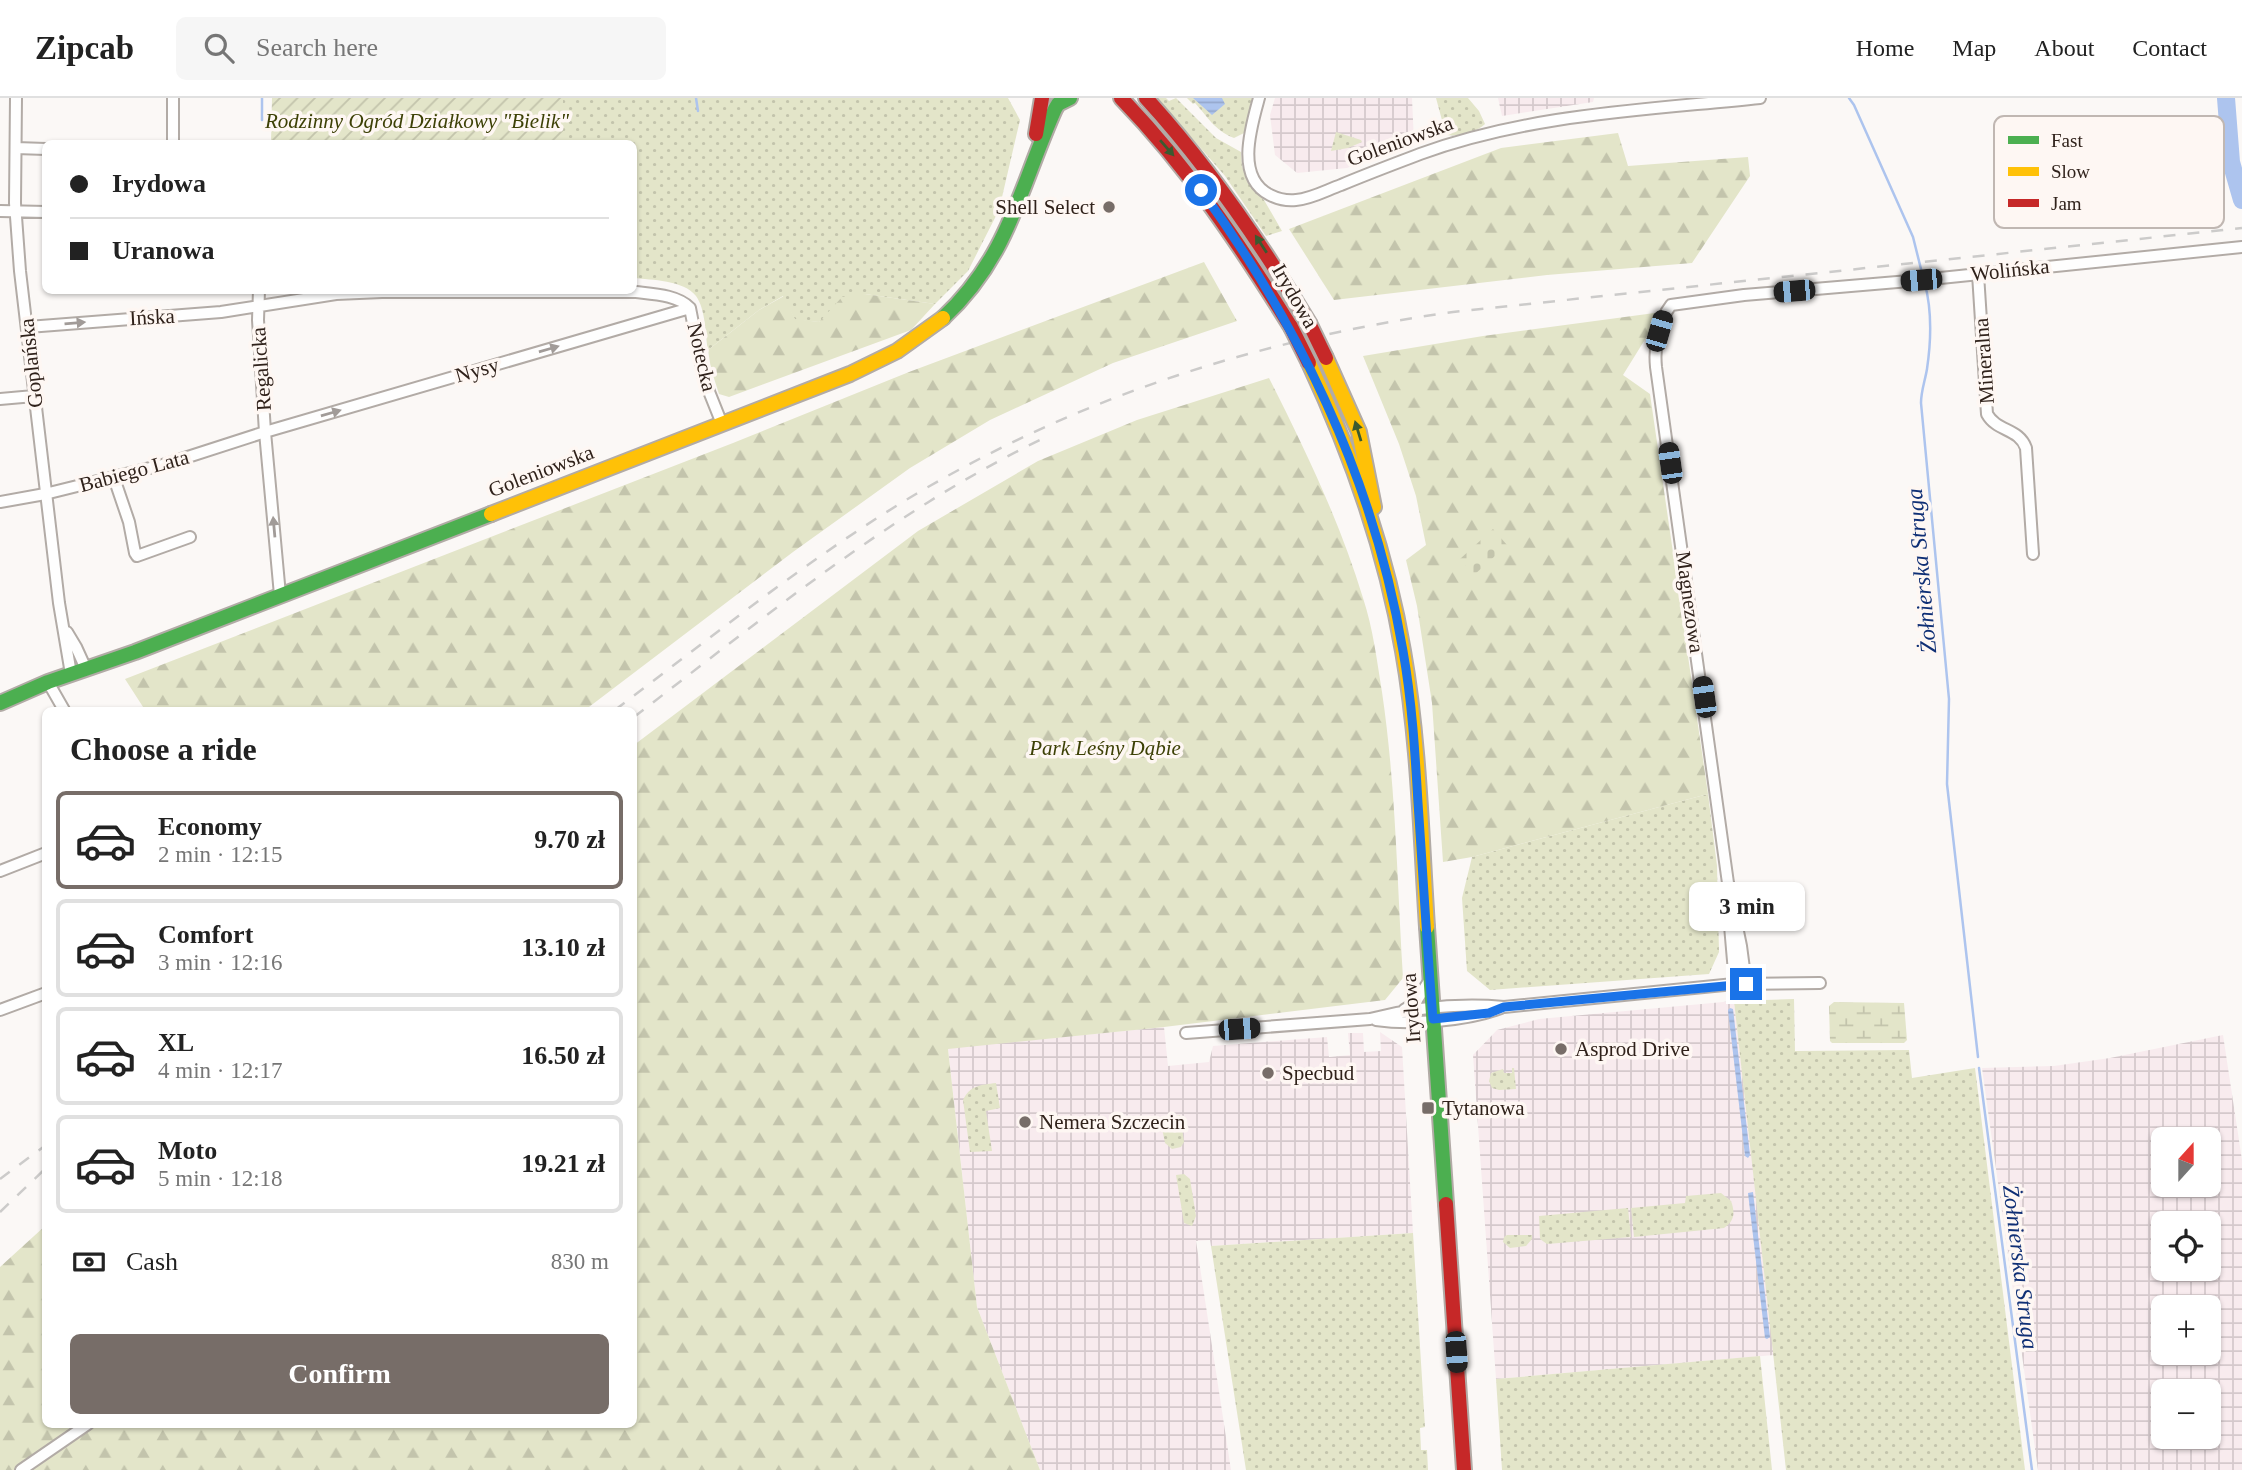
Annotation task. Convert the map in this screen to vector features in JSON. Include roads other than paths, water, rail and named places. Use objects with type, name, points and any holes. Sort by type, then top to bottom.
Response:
[{"type":"street","name":"Goplańska","points":[[16,98],[15,210],[20,271],[45,494],[71,674]]},
{"type":"street","points":[[173,98],[173,140]]},
{"type":"street","name":"Goleniowska","points":[[1023,186],[1042,98]]},
{"type":"street","name":"Goleniowska","points":[[0,704],[48,682],[280,595],[883,360],[933,328],[962,301],[988,267],[1003,240],[1055,110],[1058,104],[1070,98]]},
{"type":"street","name":"Irydowa","points":[[1121,98],[1201,190],[1252,263],[1290,327],[1341,435],[1380,546]]},
{"type":"street","name":"Irydowa","points":[[1146,98],[1197,156],[1241,215],[1308,323],[1347,401],[1361,440],[1408,680],[1465,1470]]},
{"type":"street","name":"Goleniowska","points":[[1259,98],[1249,152],[1252,175],[1259,186],[1271,196],[1287,200],[1306,198],[1421,154],[1493,131],[1559,120],[1760,98]]},
{"type":"street","points":[[16,148],[42,149]]},
{"type":"street","points":[[0,211],[42,212]]},
{"type":"street","name":"Wolińska","points":[[1656,362],[1655,350],[1659,331],[1671,306],[1744,295],[2242,247]]},
{"type":"street","name":"Mineralna","points":[[1978,274],[1987,414],[1997,426],[2018,434],[2026,448],[2034,554]]},
{"type":"street","name":"Notecka","points":[[637,292],[668,297],[690,308],[704,379],[722,424]]},
{"type":"street","points":[[258,308],[259,294]]},
{"type":"street","name":"Regalicka","points":[[280,595],[265,432],[258,308],[336,294]]},
{"type":"street","name":"Ińska","points":[[27,327],[258,308]]},
{"type":"street","name":"Nysy","points":[[265,432],[690,308]]},
{"type":"street","name":"Magnezowa","points":[[1656,362],[1728,883],[1730,940],[1740,984]]},
{"type":"street","points":[[0,399],[34,396]]},
{"type":"street","name":"Babiego Lata","points":[[0,502],[114,478],[265,432]]},
{"type":"street","points":[[114,478],[137,556],[190,537]]},
{"type":"street","name":"Goplańska","points":[[63,627],[86,669]]},
{"type":"street","points":[[48,682],[62,707]]},
{"type":"street","points":[[0,871],[42,855]]},
{"type":"street","points":[[1186,1032],[1370,1019],[1399,1012],[1415,1003],[1431,978]]},
{"type":"street","points":[[1399,1012],[1489,1013],[1504,1007],[1740,984],[1821,983]]},
{"type":"street","points":[[0,1010],[42,994]]},
{"type":"street","points":[[1370,1019],[1394,1022],[1433,1014]]},
{"type":"street","points":[[21,1470],[82,1428]]},
{"type":"water","points":[[1193,98],[1222,98],[1225,104],[1212,115]]},
{"type":"water","points":[[1733,1009],[1750,1155],[1748,1158],[1745,1156],[1728,1010]]},
{"type":"water","points":[[1753,1192],[1770,1337],[1767,1339],[1748,1193]]},
{"type":"waterway","points":[[262,98],[262,120]]},
{"type":"waterway","points":[[696,98],[698,111]]},
{"type":"waterway","name":"Żołnierska Struga","points":[[1849,98],[1913,237],[1923,277]]},
{"type":"waterway","points":[[2226,98],[2231,162],[2242,200]]},
{"type":"waterway","name":"Żołnierska Struga","points":[[1925,284],[1930,337],[1921,403],[1949,699],[1947,784],[1978,1057]]},
{"type":"waterway","name":"Żołnierska Struga","points":[[1979,1068],[2032,1470]]},
{"type":"railway","points":[[619,707],[800,571],[916,494],[979,459],[1109,400],[1243,355],[1312,338],[1453,312],[2242,228]]},
{"type":"railway","points":[[637,715],[782,604],[883,532],[935,498],[1044,438]]},
{"type":"railway","points":[[0,1179],[42,1148]]},
{"type":"railway","points":[[0,1212],[42,1172]]},
{"type":"place","name":"Shell Select","points":[[1109,207]]},
{"type":"place","name":"Asprod Drive","points":[[1561,1049]]},
{"type":"place","name":"Specbud","points":[[1268,1073]]},
{"type":"place","name":"Tytanowa","points":[[1428,1108]]},
{"type":"place","name":"Nemera Szczecin","points":[[1025,1122]]},
{"type":"park label","name":"Rodzinny Ogród Działkowy \"Bielik\"","points":[[417,121]]},
{"type":"park label","name":"Park Leśny Dąbie","points":[[1105,748]]}]
